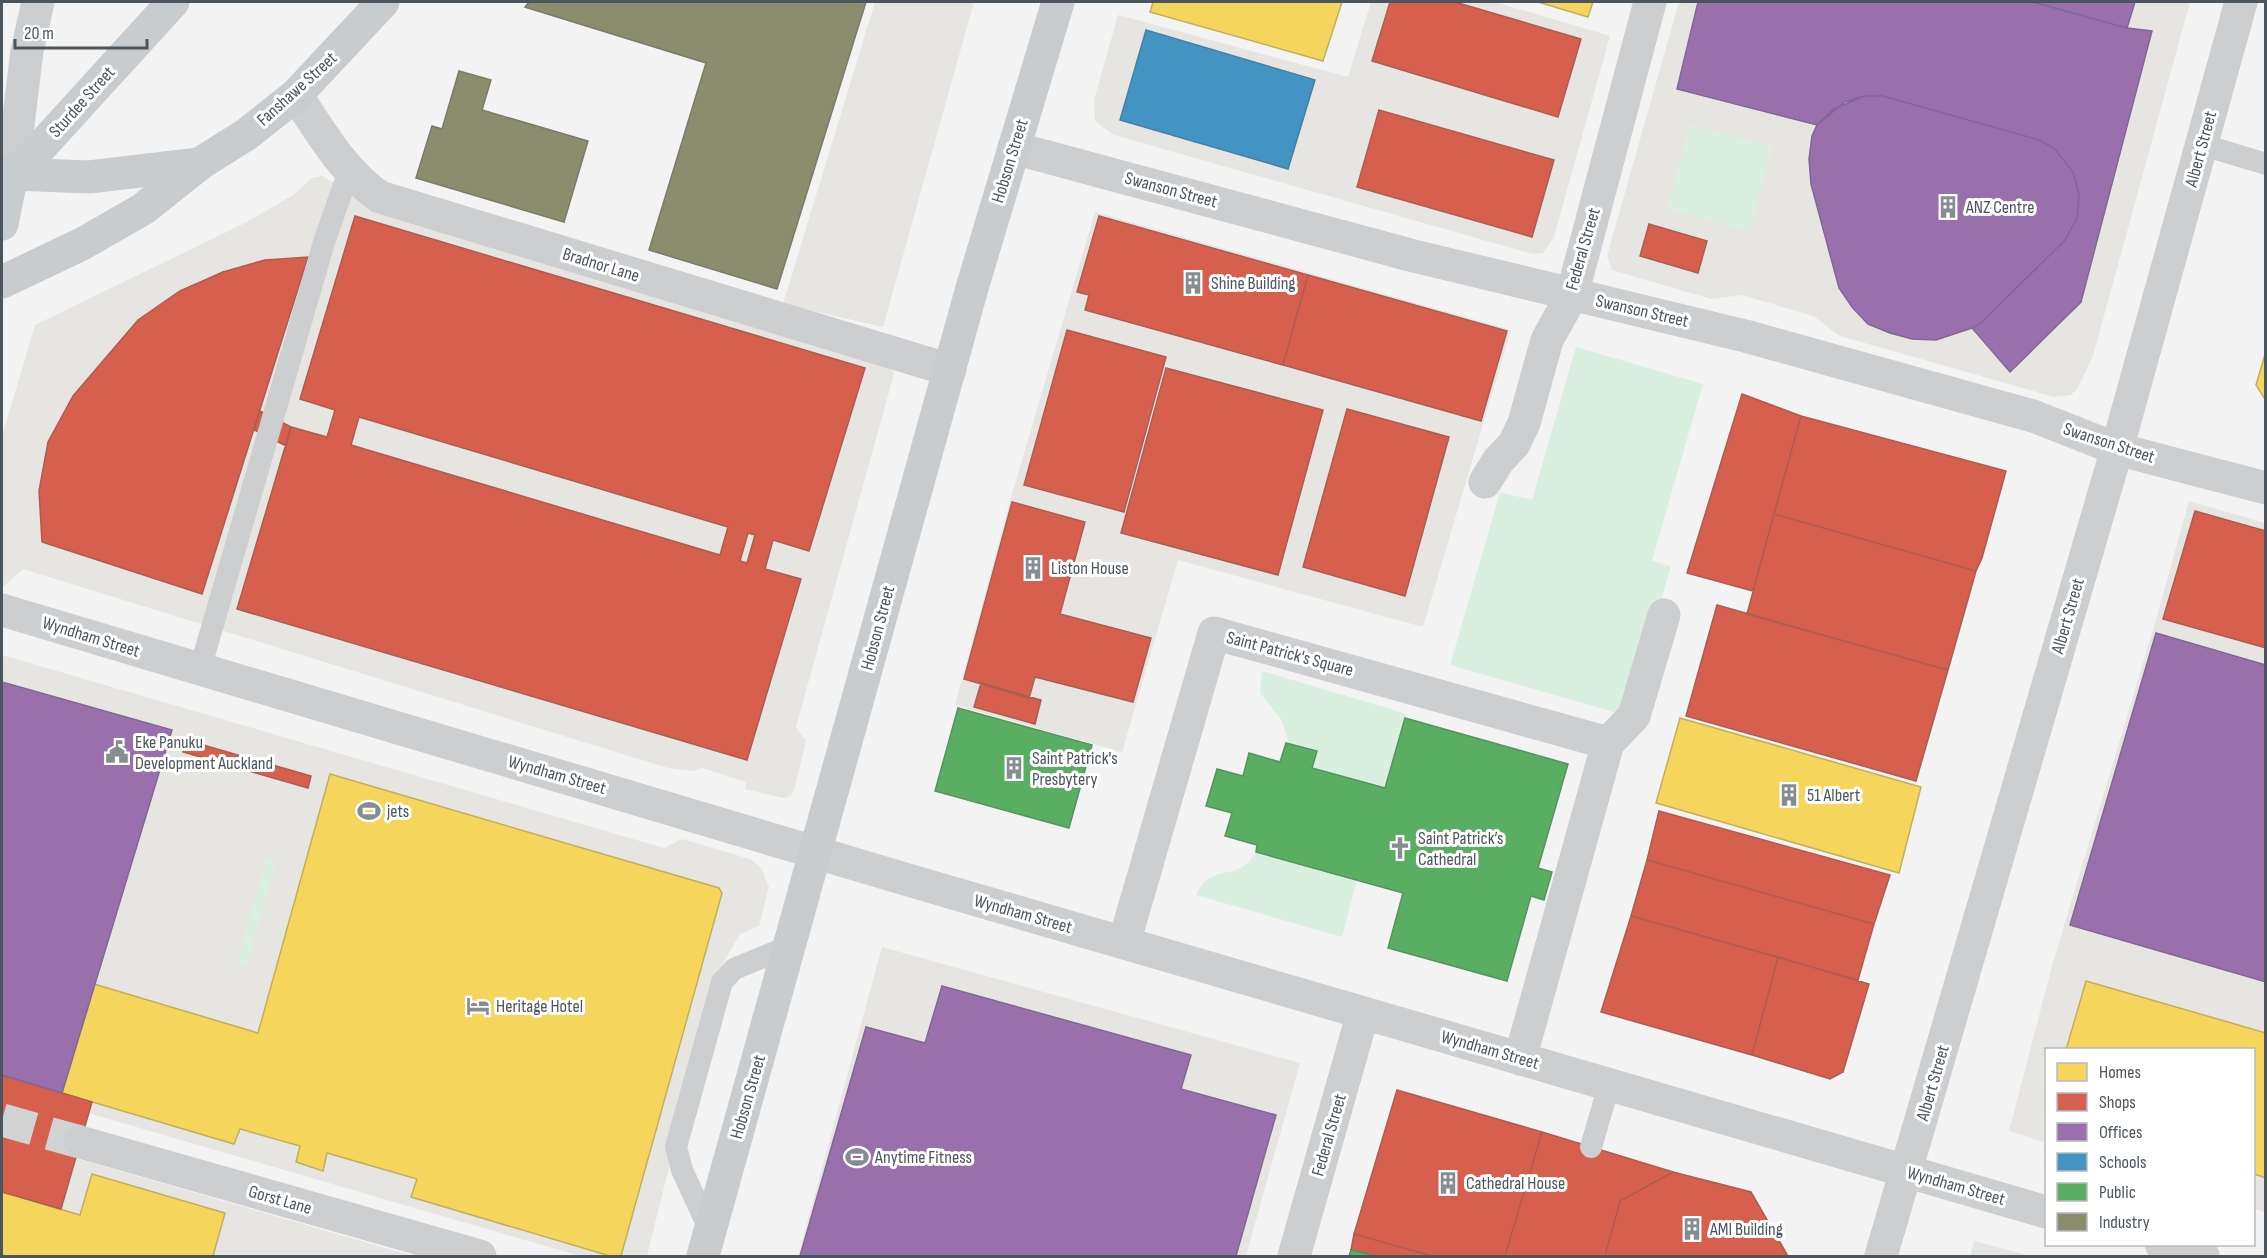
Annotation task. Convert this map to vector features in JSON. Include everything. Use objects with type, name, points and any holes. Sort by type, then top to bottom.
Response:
[{"type":"main road","name":"Sturdee Street","points":[[7,176],[37,151],[173,2]]},
{"type":"main road","name":"Fanshawe Street","points":[[2,282],[82,244],[144,209],[201,163],[247,134],[296,95],[383,2]]},
{"type":"main road","name":"Hobson Street","points":[[706,1244],[950,370],[1058,2]]},
{"type":"main road","name":"Fanshawe Street","points":[[7,176],[89,177],[201,163]]},
{"type":"main road","points":[[2,224],[7,176]]},
{"type":"street","points":[[7,176],[27,51],[38,2]]},
{"type":"street","name":"Federal Street","points":[[1485,482],[1498,461],[1514,444],[1524,423],[1547,340],[1572,295],[1650,2]]},
{"type":"street","name":"Albert Street","points":[[1889,1248],[1907,1172],[2117,448],[2241,2]]},
{"type":"street","name":"Bradnor Lane","points":[[296,95],[349,171],[380,197],[950,370]]},
{"type":"street","name":"Swanson Street","points":[[1014,148],[1410,255],[1745,336],[2021,413],[2117,448],[2265,488]]},
{"type":"street","name":"Wyndham Street","points":[[2,610],[1124,943],[2045,1212]]},
{"type":"street","points":[[1520,1059],[1608,743],[1634,716],[1664,615]]},
{"type":"street","name":"Saint Patrick's Square","points":[[1124,943],[1214,633],[1608,743]]},
{"type":"street","name":"Federal Street","points":[[1294,1257],[1363,1013]]},
{"type":"street","name":"Gorst Lane","points":[[80,1142],[480,1257]]},
{"type":"street","points":[[2164,1246],[2203,1257]]},
{"type":"lane","points":[[2203,145],[2265,165]]},
{"type":"lane","points":[[200,669],[325,239],[349,171]]},
{"type":"lane","points":[[706,1244],[676,1147],[722,982],[734,969],[790,946]]},
{"type":"lane","points":[[1591,1147],[1609,1085]]},
{"type":"shaded area","points":[[875,2],[974,2],[883,327],[783,304]]},
{"type":"shaded area","points":[[1371,2],[1495,2],[1610,36],[1554,237],[1543,253],[1533,254],[1522,251],[1114,135],[1095,121],[1094,100],[1118,15],[1348,77]]},
{"type":"shaded area","points":[[1679,2],[2190,2],[2093,356],[2078,388],[2071,395],[2054,397],[1840,336],[1813,316],[1742,295],[1711,299],[1612,270],[1607,256]]},
{"type":"shaded area","points":[[322,176],[345,190],[890,367],[894,374],[796,727],[806,741],[794,791],[790,796],[784,798],[745,789],[746,782],[702,768],[693,771],[668,768],[23,569],[2,588],[2,436],[35,325],[247,222],[293,195],[312,178]]},
{"type":"shaded area","points":[[1095,212],[1511,330],[1423,627],[1178,560],[1122,752],[955,705],[1010,501]]},
{"type":"shaded area","points":[[2189,501],[2265,523],[2265,1212],[2255,1209],[2255,1048],[2045,1048],[2045,1143],[2009,1131],[2052,966],[2155,623]]},
{"type":"shaded area","points":[[2,655],[664,848],[682,839],[750,859],[761,868],[769,887],[759,926],[740,934],[717,973],[647,1256],[580,1256],[2,1088]]},
{"type":"shaded area","points":[[882,947],[1300,1063],[1246,1256],[798,1256]]},
{"type":"shaded area","points":[[2,1137],[413,1256],[2,1256]]},
{"type":"shaded area","points":[[1974,1241],[2031,1256],[1970,1256]]},
{"type":"green space","points":[[1690,125],[1772,147],[1749,231],[1668,208]]},
{"type":"green space","points":[[1576,347],[1703,384],[1652,561],[1671,566],[1628,716],[1450,665],[1500,492],[1532,500]]},
{"type":"green space","points":[[1262,671],[1407,714],[1385,788],[1312,768],[1317,752],[1289,743],[1281,719],[1260,693]]},
{"type":"green space","points":[[1256,852],[1357,880],[1342,937],[1196,895],[1202,884],[1209,878],[1241,868]]},
{"type":"green space","points":[[267,859],[276,861],[246,966],[237,964]]},
{"type":"building: Homes","points":[[1153,2],[1342,2],[1323,61],[1150,12]]},
{"type":"building: Homes","points":[[1538,2],[1593,2],[1588,17]]},
{"type":"building: Homes","points":[[2266,351],[2266,401],[2256,385]]},
{"type":"building: Homes","name":"51 Albert","points":[[1680,718],[1921,787],[1899,873],[1656,803]]},
{"type":"building: Homes","name":"Heritage Hotel","points":[[330,774],[719,888],[722,893],[621,1256],[610,1256],[411,1197],[417,1179],[327,1153],[323,1171],[296,1162],[300,1146],[240,1129],[234,1144],[62,1093],[94,984],[258,1033]]},
{"type":"building: Homes","points":[[2086,981],[2266,1033],[2266,1178],[2255,1174],[2255,1048],[2067,1048]]},
{"type":"building: Homes","points":[[92,1174],[225,1213],[213,1256],[2,1256],[2,1192],[80,1215]]},
{"type":"building: Shops","points":[[1390,2],[1455,2],[1581,39],[1558,117],[1372,61]]},
{"type":"building: Shops","points":[[1379,110],[1554,160],[1532,237],[1357,187]]},
{"type":"building: Shops","points":[[355,216],[865,368],[809,551],[773,540],[765,569],[801,579],[747,760],[237,609],[291,427],[327,437],[335,410],[300,399]],"holes":[[[359,417],[728,527],[720,555],[351,445]],[[748,533],[755,535],[747,563],[740,561]]]},
{"type":"building: Shops","name":"Shine Building","points":[[1099,216],[1308,275],[1283,365],[1085,310],[1089,295],[1077,292]]},
{"type":"building: Shops","points":[[1649,224],[1707,241],[1698,273],[1640,256]]},
{"type":"building: Shops","points":[[308,257],[202,594],[42,542],[39,491],[48,442],[73,396],[138,320],[180,291],[223,272],[265,260]]},
{"type":"building: Shops","points":[[1308,275],[1507,331],[1481,421],[1283,365]]},
{"type":"building: Shops","points":[[1067,330],[1166,357],[1124,512],[1024,485]]},
{"type":"building: Shops","points":[[1166,368],[1323,410],[1278,575],[1121,533]]},
{"type":"building: Shops","points":[[1742,394],[1801,416],[1753,591],[1687,573]]},
{"type":"building: Shops","points":[[1347,409],[1449,437],[1405,596],[1303,567]]},
{"type":"building: Shops","points":[[260,411],[291,427],[286,446],[254,430]]},
{"type":"building: Shops","points":[[1801,416],[2006,471],[1982,558],[1976,571],[1774,514]]},
{"type":"building: Shops","name":"Liston House","points":[[1012,502],[1085,522],[1060,614],[1151,638],[1133,702],[1035,677],[1029,698],[964,679]]},
{"type":"building: Shops","points":[[2195,511],[2266,531],[2266,648],[2163,619]]},
{"type":"building: Shops","points":[[1774,514],[1976,571],[1948,670],[1747,614]]},
{"type":"building: Shops","points":[[1717,605],[1948,670],[1916,781],[1686,716]]},
{"type":"building: Shops","points":[[981,683],[1041,700],[1035,724],[974,707]]},
{"type":"building: Shops","points":[[186,740],[311,776],[308,788],[183,752]]},
{"type":"building: Shops","points":[[1659,811],[1890,875],[1874,924],[1647,860]]},
{"type":"building: Shops","points":[[1647,860],[1874,924],[1858,980],[1631,916]]},
{"type":"building: Shops","points":[[1631,916],[1778,957],[1752,1055],[1601,1012]]},
{"type":"building: Shops","points":[[1778,957],[1869,984],[1843,1072],[1830,1079],[1752,1055]]},
{"type":"building: Shops","points":[[2,1075],[92,1102],[61,1209],[2,1192]]},
{"type":"building: Shops","name":"Cathedral House","points":[[1397,1090],[1542,1132],[1505,1256],[1432,1256],[1354,1234]]},
{"type":"building: Shops","points":[[1542,1132],[1673,1172],[1620,1201],[1605,1256],[1505,1256]]},
{"type":"building: Shops","name":"AMI Building","points":[[1673,1172],[1751,1192],[1788,1256],[1605,1256],[1620,1201]]},
{"type":"building: Shops","points":[[1354,1234],[1432,1256],[1376,1256],[1351,1250]]},
{"type":"building: Offices","points":[[1698,2],[2033,2],[2127,28],[2152,31],[2081,302],[2010,372],[1972,328],[1981,323],[2065,240],[2077,218],[2079,195],[2073,172],[2054,148],[2039,140],[1883,96],[1864,96],[1845,102],[1817,125],[1677,89]]},
{"type":"building: Offices","points":[[2033,2],[2135,2],[2127,28]]},
{"type":"building: Offices","name":"ANZ Centre","points":[[1864,96],[1883,96],[2039,140],[2054,148],[2073,172],[2079,195],[2077,218],[2065,240],[1981,323],[1972,328],[1936,340],[1912,339],[1890,333],[1868,324],[1839,288],[1811,184],[1809,159],[1812,136],[1817,125],[1834,109]]},
{"type":"building: Offices","points":[[2156,633],[2266,665],[2266,982],[2070,925]]},
{"type":"building: Offices","points":[[2,682],[172,730],[62,1093],[2,1075]]},
{"type":"building: Offices","points":[[942,986],[1191,1055],[1181,1089],[1276,1115],[1236,1256],[800,1256],[866,1027],[925,1043]]},
{"type":"building: Schools","points":[[1146,30],[1315,80],[1288,169],[1120,120]]},
{"type":"building: Public","name":"Saint Patrick's Presbytery","points":[[958,708],[1092,745],[1069,828],[935,791]]},
{"type":"building: Public","name":"Saint Patrick’s Cathedral","points":[[1405,718],[1568,764],[1538,868],[1552,872],[1544,900],[1531,896],[1507,981],[1388,948],[1403,893],[1256,852],[1257,845],[1225,836],[1232,813],[1206,806],[1217,769],[1243,776],[1249,753],[1280,762],[1286,743],[1317,751],[1312,768],[1385,788]]},
{"type":"building: Public","points":[[1351,1250],[1376,1256],[1349,1256]]},
{"type":"building: Industry","points":[[529,2],[866,2],[777,289],[649,250],[706,63],[525,7]]},
{"type":"building: Industry","points":[[459,71],[491,80],[482,110],[588,141],[564,222],[416,178],[432,126],[442,129]]},
{"type":"tunnel","points":[[2,1120],[80,1142]]},
{"type":"place","name":"ANZ Centre","points":[[1948,207]]},
{"type":"place","name":"Shine Building","points":[[1193,283]]},
{"type":"place","name":"Liston House","points":[[1033,568]]},
{"type":"place","name":"Eke Panuku Development Auckland","points":[[117,752]]},
{"type":"place","name":"Saint Patrick's Presbytery","points":[[1014,768]]},
{"type":"place","name":"51 Albert","points":[[1789,795]]},
{"type":"place","name":"jets","points":[[369,811]]},
{"type":"place","name":"Saint Patrick’s Cathedral","points":[[1400,848]]},
{"type":"place","name":"Heritage Hotel","points":[[478,1006]]},
{"type":"place","name":"Anytime Fitness","points":[[857,1157]]},
{"type":"place","name":"Cathedral House","points":[[1448,1183]]},
{"type":"place","name":"AMI Building","points":[[1692,1229]]}]
